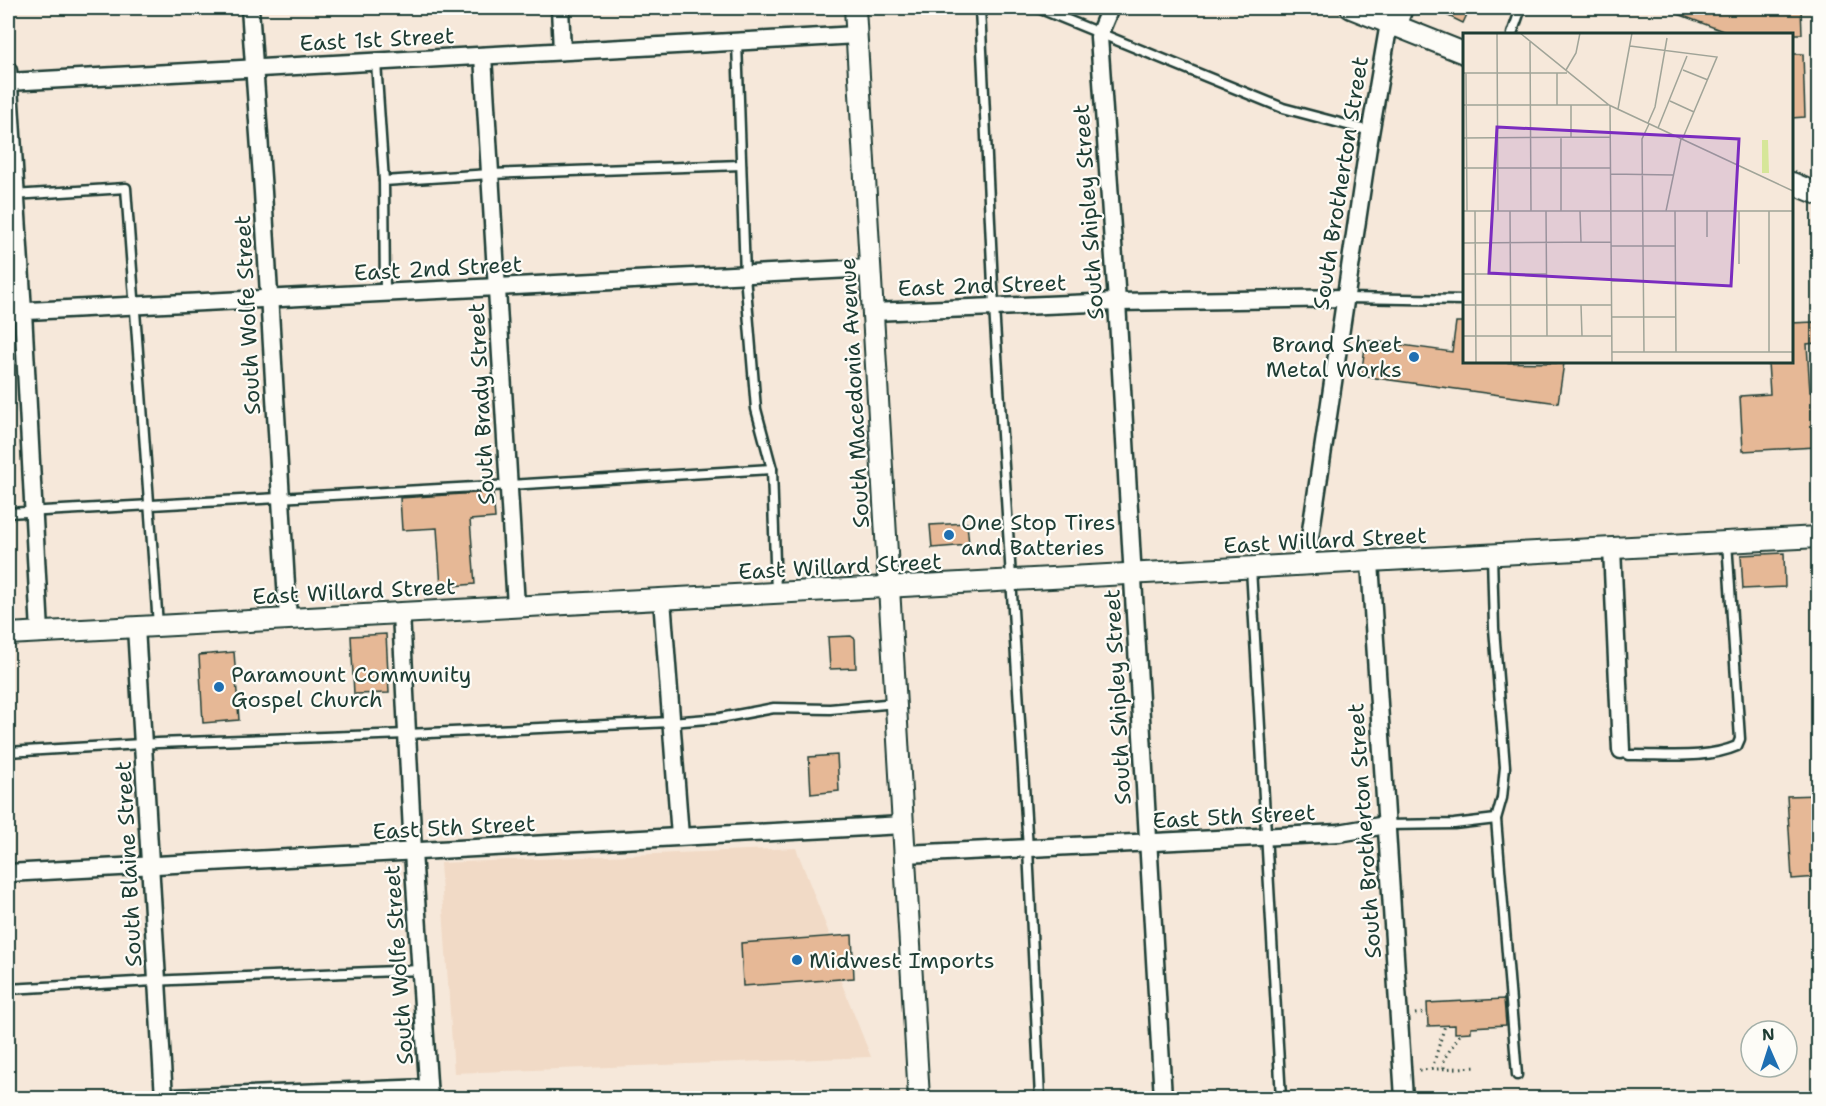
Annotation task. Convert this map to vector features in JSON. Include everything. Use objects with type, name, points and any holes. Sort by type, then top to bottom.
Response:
[{"type":"street","name":"South Wolfe Street","points":[[250,8],[288,619]]},
{"type":"street","points":[[560,8],[562,51]]},
{"type":"street","name":"South Macedonia Avenue","points":[[855,8],[920,1098]]},
{"type":"street","name":"South Shipley Street","points":[[1110,8],[1100,32],[1163,1098]]},
{"type":"street","points":[[1351,8],[1463,53]]},
{"type":"street","name":"South Brotherton Street","points":[[1306,564],[1371,131],[1393,25],[1404,8]]},
{"type":"street","name":"East 1st Street","points":[[8,82],[857,35]]},
{"type":"street","name":"South Brady Street","points":[[483,56],[516,606]]},
{"type":"street","points":[[8,70],[15,312],[34,511],[40,632]]},
{"type":"street","points":[[1793,184],[1818,194]]},
{"type":"street","name":"East 2nd Street","points":[[15,312],[870,268]]},
{"type":"street","name":"East 2nd Street","points":[[872,312],[1117,302],[1345,298]]},
{"type":"street","name":"East Willard Street","points":[[8,634],[1818,537]]},
{"type":"street","points":[[1612,548],[1621,750]]},
{"type":"street","name":"South Brotherton Street","points":[[1370,562],[1404,1098]]},
{"type":"street","points":[[662,599],[680,836]]},
{"type":"street","name":"South Wolfe Street","points":[[401,614],[413,852],[429,1093]]},
{"type":"street","name":"South Blaine Street","points":[[136,627],[164,1098]]},
{"type":"street","name":"East 5th Street","points":[[8,873],[903,825]]},
{"type":"street","name":"East 5th Street","points":[[904,854],[1339,833],[1386,825]]},
{"type":"street","points":[[173,1098],[429,1093]]},
{"type":"lane","points":[[980,8],[994,307],[1028,849],[1040,1098]]},
{"type":"lane","points":[[1038,8],[1283,108],[1371,131]]},
{"type":"lane","points":[[1512,33],[1521,8]]},
{"type":"lane","points":[[737,42],[745,274],[756,409],[772,469],[776,593]]},
{"type":"lane","points":[[376,62],[384,181],[385,293]]},
{"type":"lane","points":[[384,181],[490,174],[741,165]]},
{"type":"lane","points":[[12,195],[126,188],[158,626]]},
{"type":"lane","points":[[1345,298],[1463,300]]},
{"type":"lane","points":[[8,513],[772,469]]},
{"type":"lane","points":[[1621,750],[1628,755],[1704,754],[1726,751],[1737,746],[1740,739],[1727,542]]},
{"type":"lane","points":[[1492,555],[1494,628],[1505,767],[1502,798],[1496,819],[1517,1075]]},
{"type":"lane","points":[[1251,567],[1281,1098]]},
{"type":"lane","points":[[8,752],[143,744],[671,722],[720,718],[774,708],[830,708],[896,703]]},
{"type":"lane","points":[[1386,825],[1454,824],[1496,819]]},
{"type":"lane","points":[[8,990],[421,970]]},
{"type":"path","points":[[1410,1014],[1427,1012]]},
{"type":"path","points":[[1432,1069],[1445,1025]]},
{"type":"path","points":[[1443,1068],[1444,1059],[1461,1032]]},
{"type":"path","points":[[1414,1070],[1478,1067]]},
{"type":"shaded area","points":[[796,848],[830,936],[741,943],[743,986],[840,979],[871,1057],[454,1073],[440,863]]},
{"type":"building","points":[[1432,8],[1470,8],[1463,23]]},
{"type":"building","points":[[1801,8],[1802,34],[1723,33],[1723,31],[1665,9]]},
{"type":"building","points":[[1793,54],[1803,54],[1805,117],[1793,118]]},
{"type":"building","name":"Brand Sheet Metal Works","points":[[1456,322],[1463,322],[1463,363],[1564,363],[1558,403],[1361,376],[1366,340],[1452,352]]},
{"type":"building","points":[[1814,322],[1816,343],[1807,344],[1816,447],[1743,451],[1740,396],[1770,394],[1768,363],[1793,363],[1793,323]]},
{"type":"building","points":[[493,492],[495,518],[470,520],[475,584],[441,587],[437,528],[402,530],[400,498]]},
{"type":"building","name":"One Stop Tires and Batteries","points":[[967,523],[969,545],[932,548],[930,525]]},
{"type":"building","points":[[1784,553],[1785,587],[1743,589],[1741,555]]},
{"type":"building","points":[[386,634],[389,693],[354,694],[351,636]]},
{"type":"building","points":[[851,636],[855,639],[856,668],[830,669],[828,637]]},
{"type":"building","name":"Paramount Community Gospel Church","points":[[234,652],[239,720],[203,723],[199,655]]},
{"type":"building","points":[[837,755],[839,791],[811,794],[809,757]]},
{"type":"building","points":[[1818,795],[1818,877],[1792,879],[1787,796]]},
{"type":"building","name":"Midwest Imports","points":[[852,935],[854,978],[743,986],[741,943]]},
{"type":"building","points":[[1504,999],[1506,1025],[1471,1027],[1471,1032],[1455,1033],[1455,1025],[1428,1026],[1427,1003]]},
{"type":"place","name":"Brand Sheet Metal Works","points":[[1414,357]]},
{"type":"place","name":"One Stop Tires and Batteries","points":[[949,535]]},
{"type":"place","name":"Paramount Community Gospel Church","points":[[219,687]]},
{"type":"place","name":"Midwest Imports","points":[[797,960]]}]
